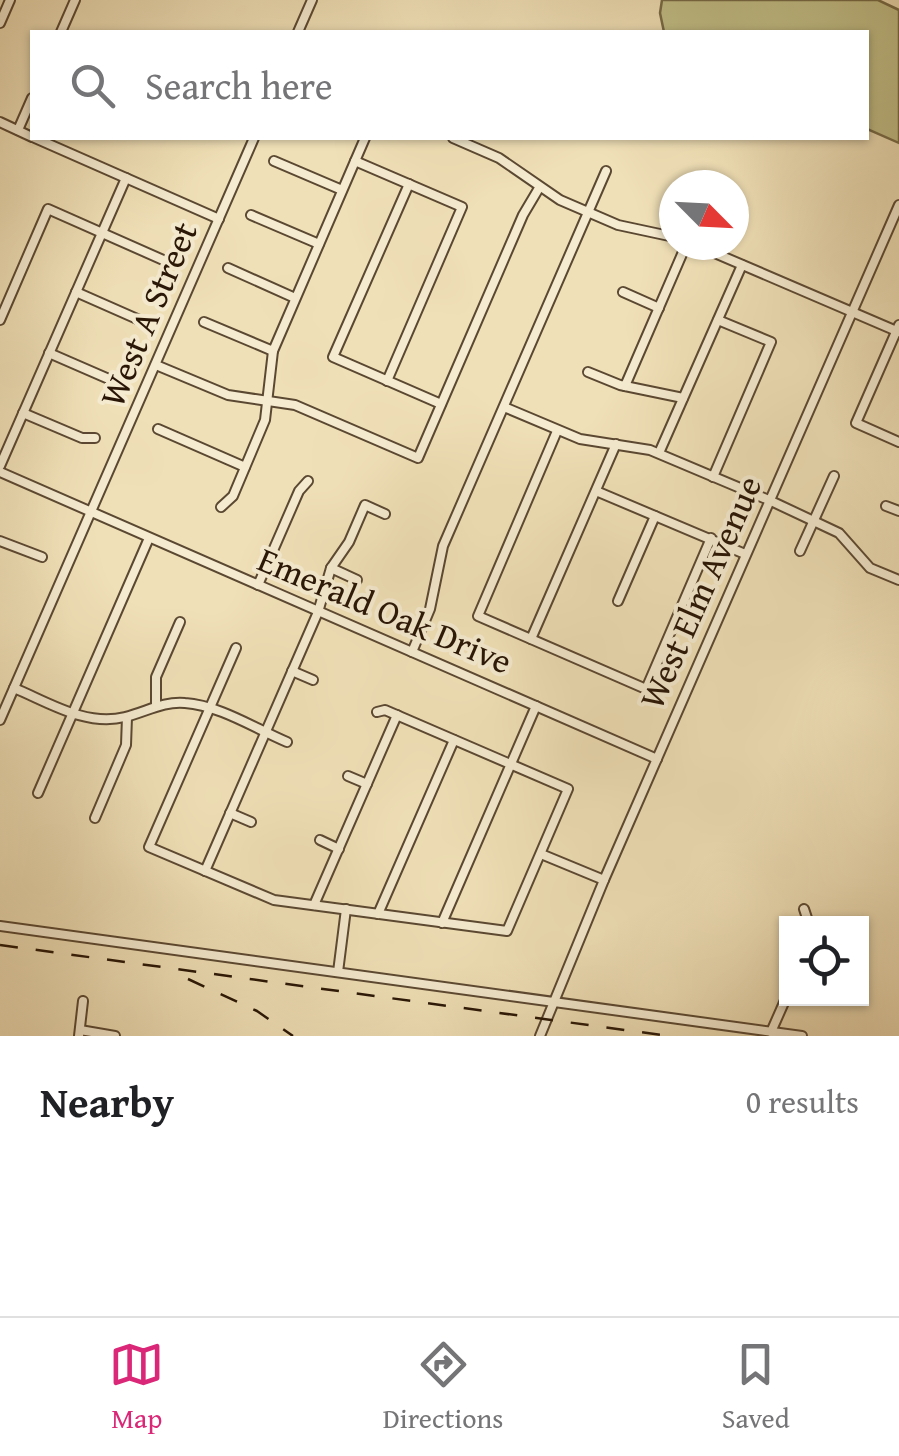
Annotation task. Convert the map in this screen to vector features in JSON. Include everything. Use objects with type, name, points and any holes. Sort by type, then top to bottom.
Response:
[{"type":"street","points":[[0,23],[10,0]]},
{"type":"street","points":[[62,30],[75,0]]},
{"type":"street","points":[[299,30],[312,0]]},
{"type":"street","points":[[18,130],[30,103]]},
{"type":"street","points":[[0,122],[30,135]]},
{"type":"street","points":[[41,140],[219,219]]},
{"type":"street","name":"West A Street","points":[[0,720],[253,140]]},
{"type":"street","points":[[222,508],[232,496],[265,420],[273,352],[364,140]]},
{"type":"street","points":[[458,140],[499,158],[539,188],[588,212],[631,230],[659,235]]},
{"type":"street","points":[[355,160],[462,207],[387,381]]},
{"type":"street","points":[[274,161],[342,190]]},
{"type":"street","points":[[412,652],[430,609],[440,554],[606,172]]},
{"type":"street","points":[[0,469],[126,178]]},
{"type":"street","points":[[409,184],[333,357],[440,404]]},
{"type":"street","points":[[156,365],[228,395],[295,404],[418,458],[523,215],[539,188]]},
{"type":"street","name":"West Elm Avenue","points":[[537,1036],[899,205]]},
{"type":"street","points":[[0,320],[48,209],[170,263]]},
{"type":"street","points":[[251,214],[319,244]]},
{"type":"street","points":[[624,386],[679,260]]},
{"type":"street","points":[[730,260],[898,329],[856,423],[899,442]]},
{"type":"street","points":[[659,453],[742,265]]},
{"type":"street","points":[[228,268],[296,298]]},
{"type":"street","points":[[76,292],[144,322]]},
{"type":"street","points":[[624,292],[658,308]]},
{"type":"street","points":[[713,477],[771,342],[718,320]]},
{"type":"street","points":[[204,322],[273,352]]},
{"type":"street","points":[[50,353],[118,383]]},
{"type":"street","points":[[588,372],[624,386],[683,398]]},
{"type":"street","points":[[504,407],[580,439],[659,453],[839,534],[870,568],[899,580]]},
{"type":"street","points":[[24,413],[82,438],[95,438]]},
{"type":"street","points":[[158,429],[245,467]]},
{"type":"street","points":[[558,431],[478,616],[646,689],[711,538]]},
{"type":"street","points":[[532,639],[616,444]]},
{"type":"street","name":"Emerald Oak Drive","points":[[0,469],[657,758]]},
{"type":"street","points":[[800,551],[834,476]]},
{"type":"street","points":[[258,585],[299,491],[308,481]]},
{"type":"street","points":[[596,490],[745,554]]},
{"type":"street","points":[[205,871],[318,612],[331,568],[349,542],[365,505],[385,514]]},
{"type":"street","points":[[886,506],[899,511]]},
{"type":"street","points":[[618,601],[655,516]]},
{"type":"street","points":[[38,793],[150,538]]},
{"type":"street","points":[[0,541],[42,557]]},
{"type":"street","points":[[331,568],[357,580]]},
{"type":"street","points":[[156,706],[156,676],[180,622]]},
{"type":"street","points":[[236,648],[149,847],[284,902],[507,931],[568,790],[385,710],[377,712]]},
{"type":"street","points":[[292,671],[313,680]]},
{"type":"street","points":[[14,688],[100,720],[184,702],[286,742]]},
{"type":"street","points":[[442,922],[536,706]]},
{"type":"street","points":[[314,905],[397,715]]},
{"type":"street","points":[[94,818],[126,745],[126,717]]},
{"type":"street","points":[[378,914],[454,740]]},
{"type":"street","points":[[348,776],[367,784]]},
{"type":"street","points":[[230,813],[252,822]]},
{"type":"street","points":[[320,840],[339,849]]},
{"type":"street","points":[[541,854],[604,880]]},
{"type":"street","points":[[804,909],[806,916]]},
{"type":"street","points":[[338,972],[346,910]]},
{"type":"street","points":[[0,926],[802,1036]]},
{"type":"street","points":[[84,1001],[80,1033],[115,1036]]},
{"type":"street","points":[[771,1032],[782,1006]]},
{"type":"shaded area","points":[[662,0],[878,0],[899,10],[899,143],[869,130],[869,30],[664,30]]},
{"type":"railway","points":[[0,945],[669,1036]]},
{"type":"railway","points":[[188,979],[257,1011],[293,1036]]}]
